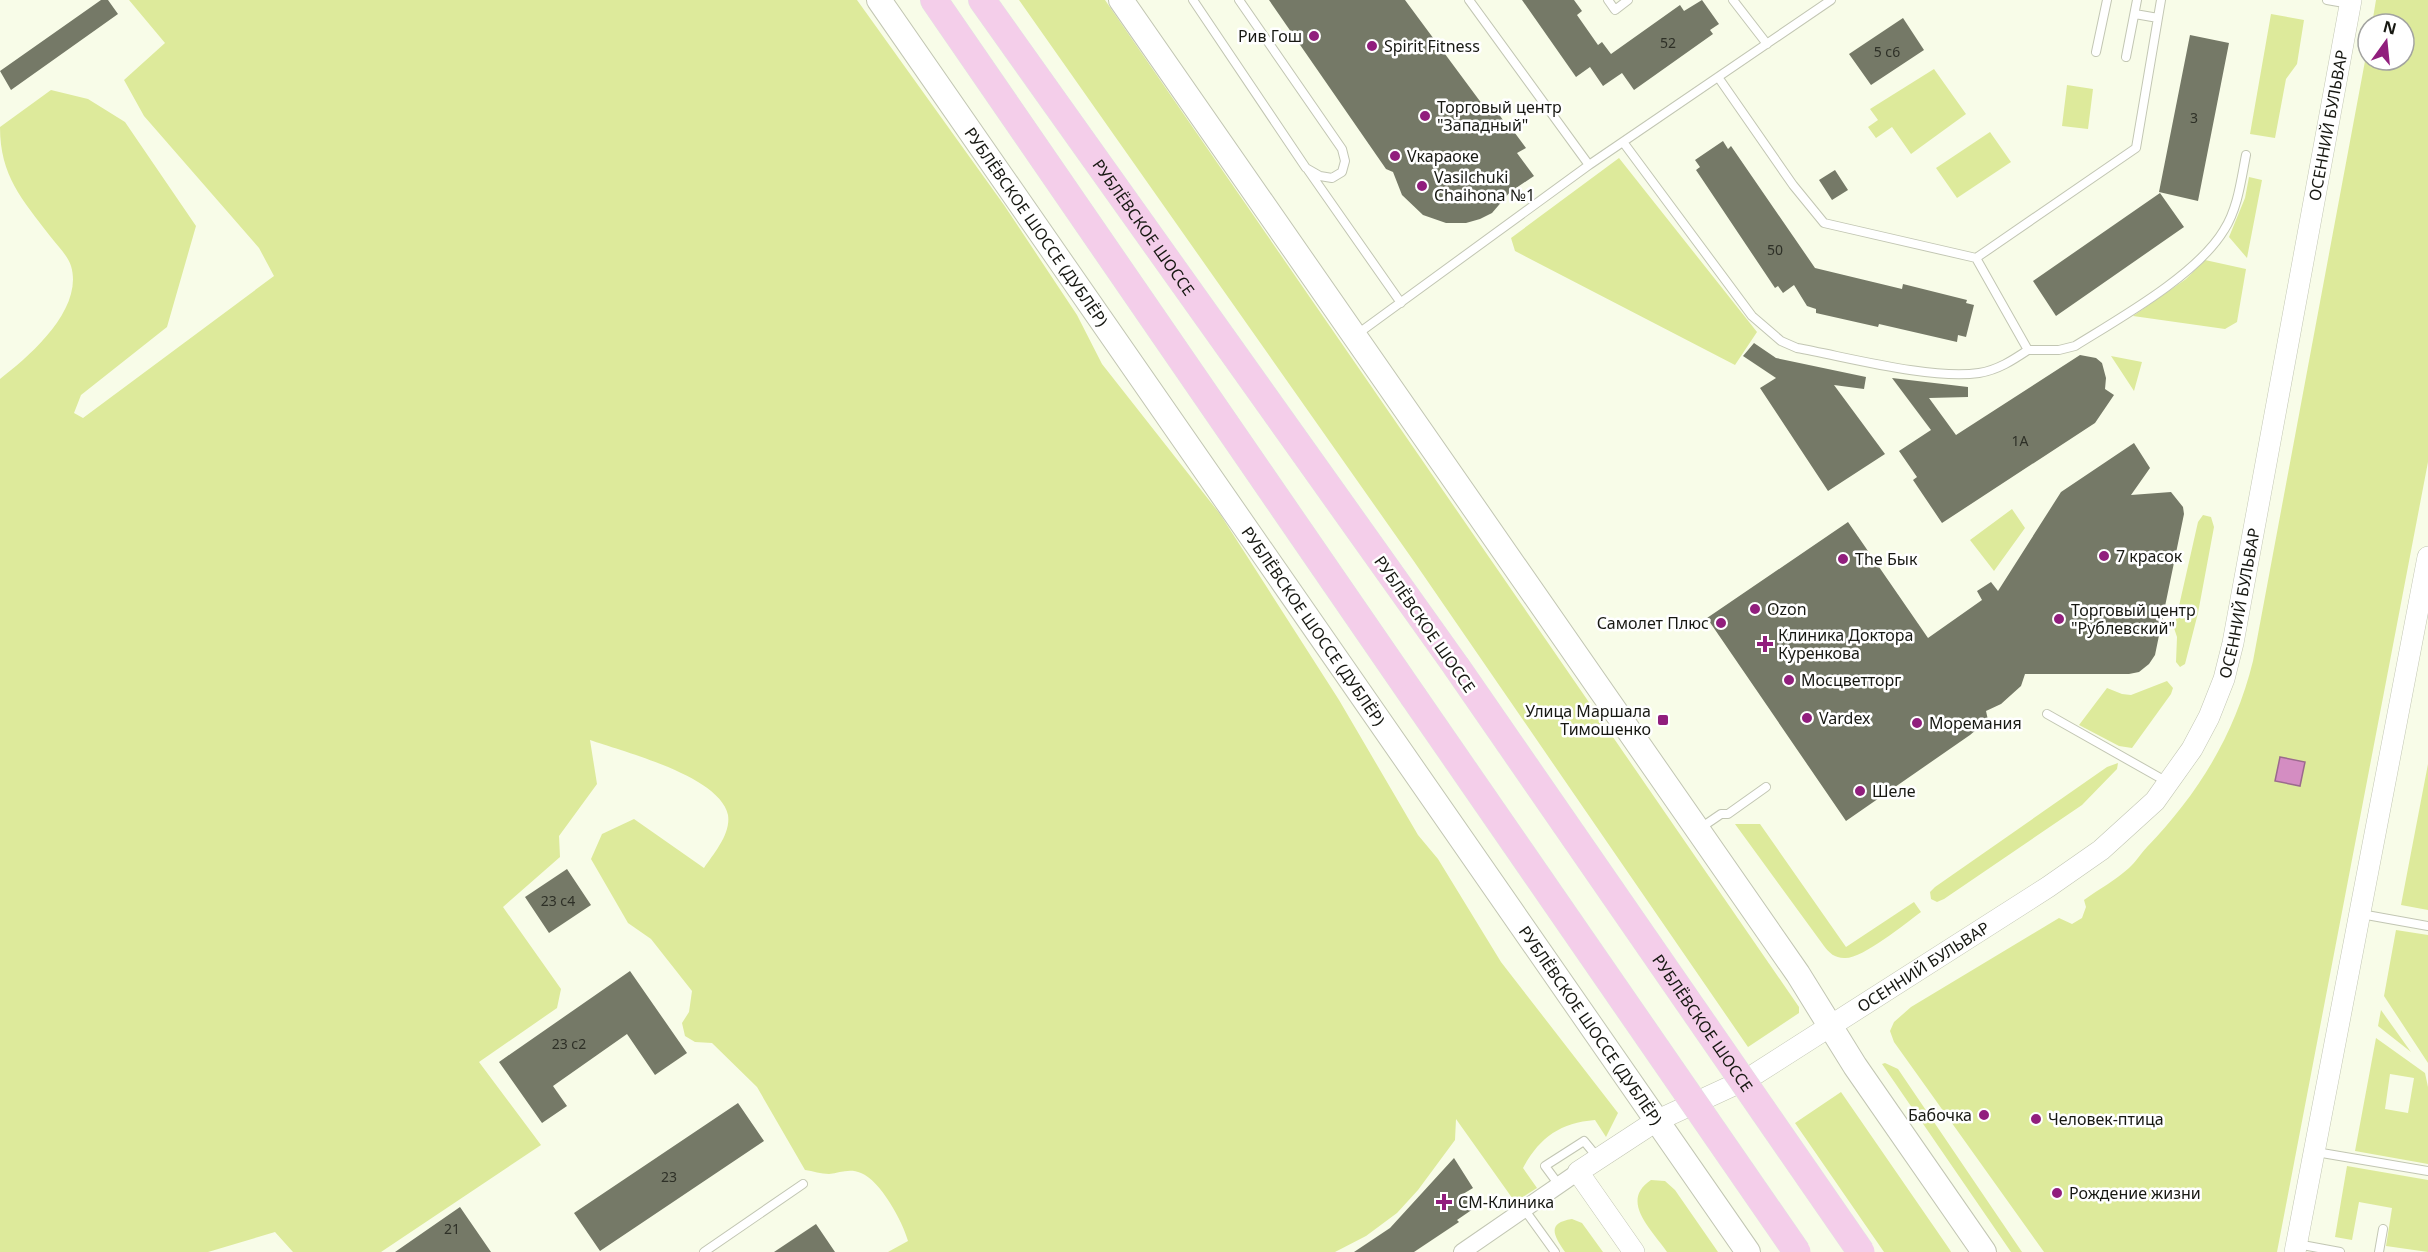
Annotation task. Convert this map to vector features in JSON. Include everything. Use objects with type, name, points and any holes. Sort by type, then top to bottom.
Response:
[{"type":"main road","name":"РУБЛЁВСКОЕ ШОССЕ (ДУБЛЁР)","points":[[879,0],[1748,1252]]},
{"type":"main road","points":[[934,0],[1797,1252]]},
{"type":"main road","name":"РУБЛЁВСКОЕ ШОССЕ","points":[[982,0],[1456,666],[1861,1252]]},
{"type":"main road","points":[[1121,0],[1698,829],[1984,1252]]},
{"type":"street","name":"ОСЕННИЙ БУЛЬВАР","points":[[1831,1026],[2089,859],[2144,813],[2170,783],[2210,717],[2224,679],[2233,643],[2350,2]]},
{"type":"street","points":[[2296,1248],[2428,557]]},
{"type":"street","points":[[1462,1252],[1656,1121],[1708,1101],[1831,1026]]},
{"type":"street","points":[[1578,1172],[1634,1252]]},
{"type":"lane","points":[[1193,0],[1306,168],[1401,303]]},
{"type":"lane","points":[[1239,0],[1341,149],[1345,161],[1342,172],[1332,178],[1320,176],[1306,168]]},
{"type":"lane","points":[[1469,0],[1589,165]]},
{"type":"lane","points":[[1608,0],[1615,10],[1628,0]]},
{"type":"lane","points":[[1733,0],[1767,44]]},
{"type":"lane","points":[[1356,335],[1589,165],[1832,0]]},
{"type":"lane","points":[[2096,52],[2107,0]]},
{"type":"lane","points":[[2126,57],[2137,0]]},
{"type":"lane","points":[[1718,77],[1793,184],[1824,223],[1976,258],[2136,148],[2162,0]]},
{"type":"lane","points":[[2327,0],[2350,2]]},
{"type":"lane","points":[[2134,14],[2158,18]]},
{"type":"lane","points":[[1623,142],[1752,316],[1780,341],[1797,348],[1931,372],[1979,373],[2006,365],[2028,350],[2059,350],[2075,346],[2182,273],[2224,230],[2237,201],[2246,155]]},
{"type":"lane","points":[[1976,258],[2028,350]]},
{"type":"lane","points":[[2047,714],[2170,783]]},
{"type":"lane","points":[[1698,829],[1721,814],[1728,814],[1766,787]]},
{"type":"lane","points":[[2361,914],[2428,926]]},
{"type":"lane","points":[[1722,1039],[1749,1078]]},
{"type":"lane","points":[[1559,1185],[1545,1166],[1584,1140],[1598,1158]]},
{"type":"lane","points":[[2315,1152],[2428,1171]]},
{"type":"lane","points":[[704,1252],[803,1184]]},
{"type":"lane","points":[[1524,1209],[1555,1252]]},
{"type":"lane","points":[[2379,1252],[2383,1229]]},
{"type":"lane","points":[[2296,1248],[2340,1252]]},
{"type":"green space","points":[[129,0],[857,0],[1004,205],[1077,315],[1102,364],[1220,514],[1339,700],[1418,835],[1438,859],[1501,962],[1618,1113],[1606,1137],[1595,1120],[1571,1124],[1552,1134],[1537,1148],[1523,1168],[1537,1188],[1515,1202],[1456,1119],[1455,1140],[1418,1190],[1397,1213],[1366,1236],[1335,1252],[888,1252],[908,1241],[896,1213],[876,1184],[857,1172],[823,1174],[805,1170],[757,1087],[712,1043],[695,1042],[685,1036],[682,1023],[689,1012],[692,991],[651,939],[628,923],[591,859],[602,834],[634,819],[704,868],[721,843],[727,829],[728,815],[721,801],[690,777],[669,767],[590,740],[597,784],[559,836],[560,857],[503,907],[561,989],[557,1008],[479,1062],[541,1145],[381,1252],[293,1252],[275,1232],[208,1252],[0,1252],[0,379],[26,358],[52,330],[70,299],[73,282],[71,266],[67,258],[30,210],[8,173],[1,144],[0,127],[51,90],[88,99],[125,122],[196,226],[167,327],[81,395],[74,413],[83,418],[274,276],[259,248],[144,116],[124,80],[165,43]]},
{"type":"green space","points":[[1019,0],[1105,0],[1799,1007],[1799,1013],[1748,1047],[1413,560]]},
{"type":"green space","points":[[2376,0],[2428,0],[2428,462],[2277,1252],[2044,1252],[1894,1042],[1890,1031],[1894,1022],[1911,1007],[2059,918],[2072,924],[2082,918],[2086,907],[2084,900],[2134,863],[2199,784],[2225,738],[2253,661],[2363,72],[2416,72],[2416,12],[2374,12]]},
{"type":"green space","points":[[2271,14],[2304,20],[2297,64],[2286,79],[2275,138],[2250,134]]},
{"type":"green space","points":[[1934,69],[1966,114],[1911,154],[1892,127],[1876,138],[1868,127],[1878,120],[1870,109]]},
{"type":"green space","points":[[2067,85],[2093,89],[2088,129],[2062,126]]},
{"type":"green space","points":[[1990,132],[2011,162],[1957,198],[1936,168]]},
{"type":"green space","points":[[1619,158],[1757,332],[1735,365],[1515,251],[1511,238]]},
{"type":"green space","points":[[2249,177],[2262,180],[2247,258],[2229,237],[2245,198]]},
{"type":"green space","points":[[2205,260],[2246,269],[2237,322],[2225,329],[2133,316],[2186,279]]},
{"type":"green space","points":[[2111,356],[2142,362],[2134,391]]},
{"type":"green space","points":[[2012,509],[2025,528],[1994,571],[1970,540]]},
{"type":"green space","points":[[2203,515],[2211,517],[2214,527],[2198,613],[2185,664],[2180,667],[2176,662],[2177,637],[2174,628],[2198,522]]},
{"type":"green space","points":[[2167,681],[2173,688],[2171,694],[2132,748],[2119,746],[2079,725],[2107,688],[2131,695]]},
{"type":"green space","points":[[2118,763],[2117,769],[2082,805],[1944,899],[1937,902],[1931,899],[1930,892],[1935,887],[2107,767]]},
{"type":"green space","points":[[2428,764],[2428,910],[2401,905]]},
{"type":"green space","points":[[1735,824],[1760,824],[1846,947],[1914,902],[1921,912],[1861,953],[1844,958],[1835,956],[1824,946]]},
{"type":"green space","points":[[2396,930],[2428,935],[2428,1063],[2384,996]]},
{"type":"green space","points":[[2381,1010],[2411,1052],[2378,1026]]},
{"type":"green space","points":[[2376,1038],[2425,1073],[2428,1087],[2428,1164],[2355,1151]],"holes":[[[2390,1074],[2414,1078],[2408,1113],[2385,1109]]]},
{"type":"green space","points":[[1885,1063],[1898,1069],[2022,1252],[2011,1252],[1882,1064]]},
{"type":"green space","points":[[1841,1092],[1951,1252],[1884,1252],[1795,1123]]},
{"type":"green space","points":[[2347,1166],[2428,1180],[2428,1252],[2386,1246],[2392,1208],[2359,1202],[2352,1240],[2335,1237]]},
{"type":"green space","points":[[1651,1180],[1665,1181],[1675,1190],[1718,1252],[1667,1252],[1641,1216],[1638,1206],[1638,1197],[1642,1188]]},
{"type":"green space","points":[[1572,1219],[1582,1223],[1603,1252],[1565,1252],[1556,1236],[1555,1227]]},
{"type":"shaded area","points":[[2280,757],[2305,762],[2300,786],[2275,781]]},
{"type":"building","points":[[101,0],[108,0],[118,14],[11,90],[0,71]]},
{"type":"building","name":"Торговый центр \"Западный\"","points":[[1269,0],[1405,0],[1485,108],[1492,104],[1526,148],[1517,153],[1534,176],[1510,192],[1492,213],[1480,219],[1466,223],[1446,223],[1423,215],[1402,195],[1393,172],[1386,169]]},
{"type":"building","points":[[1522,0],[1574,0],[1582,11],[1577,15],[1598,45],[1602,42],[1611,54],[1680,5],[1684,11],[1702,0],[1719,24],[1710,30],[1713,34],[1634,90],[1622,73],[1603,86],[1590,67],[1576,77]]},
{"type":"building","points":[[1903,18],[1924,50],[1871,85],[1849,54]]},
{"type":"building","points":[[2190,35],[2229,43],[2198,201],[2159,192]]},
{"type":"building","points":[[1723,141],[1728,149],[1731,146],[1815,268],[1902,289],[1903,284],[1967,300],[1966,303],[1974,305],[1966,337],[1958,335],[1957,342],[1879,324],[1878,327],[1816,313],[1816,309],[1807,306],[1794,285],[1783,293],[1778,286],[1775,288],[1696,170],[1700,167],[1695,160]]},
{"type":"building","points":[[1835,170],[1848,190],[1832,200],[1819,180]]},
{"type":"building","points":[[2160,193],[2184,227],[2056,316],[2033,281]]},
{"type":"building","points":[[1754,343],[1776,358],[1866,377],[1864,389],[1834,385],[1885,454],[1828,491],[1760,388],[1776,378],[1743,356]]},
{"type":"building","points":[[2080,355],[2096,358],[2102,363],[2106,378],[2105,389],[2114,395],[2095,423],[1942,523],[1913,480],[1917,477],[1899,451],[1931,430],[1892,378],[1968,387],[1968,397],[1929,398],[1956,435]]},
{"type":"building","name":"Торговый центр \"Рублевский\"","points":[[2134,443],[2150,468],[2131,495],[2171,492],[2183,507],[2184,514],[2155,655],[2149,664],[2139,672],[2129,674],[2025,674],[2021,686],[2001,704],[1986,711],[1988,720],[1970,735],[1846,821],[1707,618],[1848,522],[1928,638],[1982,600],[1977,591],[1991,582],[1998,591],[2061,492]]},
{"type":"building","points":[[567,869],[591,905],[549,933],[525,897]]},
{"type":"building","points":[[630,971],[687,1053],[655,1075],[627,1034],[553,1086],[567,1106],[542,1123],[499,1062]]},
{"type":"building","points":[[738,1103],[764,1141],[600,1251],[574,1213]]},
{"type":"building","points":[[1454,1158],[1473,1188],[1463,1194],[1473,1209],[1457,1220],[1459,1222],[1414,1252],[1354,1252],[1390,1228]]},
{"type":"building","points":[[460,1207],[491,1252],[395,1252]]},
{"type":"building","points":[[816,1224],[835,1252],[774,1252]]},
{"type":"place","name":"Рив Гош","points":[[1314,36]]},
{"type":"place","name":"Spirit Fitness","points":[[1372,46]]},
{"type":"place","name":"Торговый центр \"Западный\"","points":[[1425,116]]},
{"type":"place","name":"Vкараоке","points":[[1395,156]]},
{"type":"place","name":"Vasilchuki Chaihona №1","points":[[1422,186]]},
{"type":"place","name":"7 красок","points":[[2104,556]]},
{"type":"place","name":"The Бык","points":[[1843,559]]},
{"type":"place","name":"Ozon","points":[[1755,609]]},
{"type":"place","name":"Торговый центр \"Рублевский\"","points":[[2059,619]]},
{"type":"place","name":"Самолет Плюс","points":[[1721,623]]},
{"type":"place","name":"Клиника Доктора Куренкова","points":[[1765,644]]},
{"type":"place","name":"Мосцветторг","points":[[1789,680]]},
{"type":"place","name":"Vardex","points":[[1807,718]]},
{"type":"place","name":"Улица Маршала Тимошенко","points":[[1663,720]]},
{"type":"place","name":"Моремания","points":[[1917,723]]},
{"type":"place","name":"Шеле","points":[[1860,791]]},
{"type":"place","name":"Бабочка","points":[[1984,1115]]},
{"type":"place","name":"Человек-птица","points":[[2036,1119]]},
{"type":"place","name":"Рождение жизни","points":[[2057,1193]]},
{"type":"place","name":"СМ-Клиника","points":[[1444,1202]]}]
